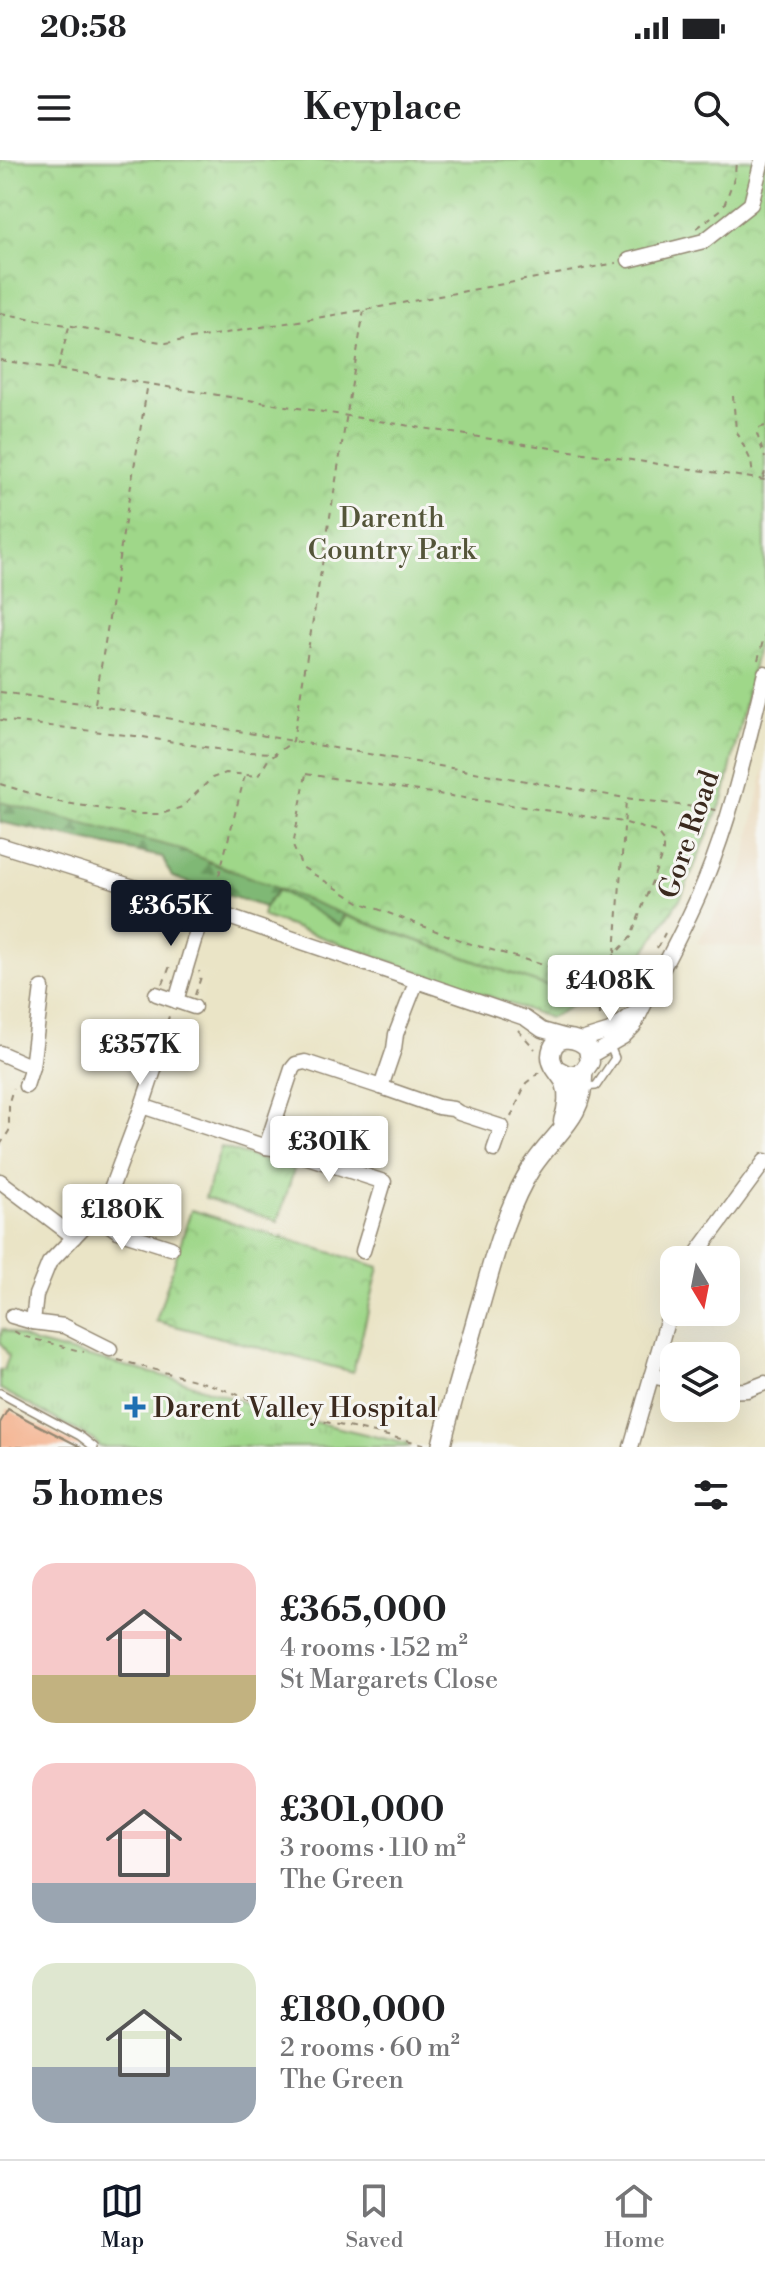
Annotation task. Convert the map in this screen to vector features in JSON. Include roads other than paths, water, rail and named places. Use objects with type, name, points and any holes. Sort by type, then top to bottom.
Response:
[{"type":"street","points":[[629,260],[704,241],[751,204],[762,160]]},
{"type":"street","name":"Gore Road","points":[[581,1059],[610,1046],[634,1026],[684,928],[710,868],[735,789],[765,673]]},
{"type":"street","points":[[0,845],[206,910],[525,1018],[581,1059]]},
{"type":"street","points":[[176,1001],[206,910]]},
{"type":"street","points":[[381,1087],[396,1034],[417,980]]},
{"type":"street","points":[[26,1086],[32,1067],[42,988]]},
{"type":"street","points":[[156,994],[194,1007]]},
{"type":"street","name":"Gore Road","points":[[581,1059],[643,1005]]},
{"type":"street","points":[[542,1030],[551,1063],[565,1083],[567,1093],[560,1130]]},
{"type":"street","points":[[551,1063],[560,1040],[581,1059]]},
{"type":"street","points":[[0,1053],[32,1067]]},
{"type":"street","points":[[33,1322],[36,1295],[49,1263],[95,1215],[115,1181],[159,1053]]},
{"type":"street","points":[[551,1063],[569,1076],[581,1059]]},
{"type":"street","points":[[435,1446],[450,1410],[505,1226],[527,1176],[575,1113],[581,1059]]},
{"type":"street","points":[[266,1147],[296,1060],[381,1087],[428,1098],[438,1107],[453,1109],[502,1127],[494,1150]]},
{"type":"street","points":[[142,1106],[384,1182],[363,1251]]},
{"type":"street","points":[[702,1246],[765,1161]]},
{"type":"street","points":[[0,1181],[74,1237]]},
{"type":"street","points":[[95,1215],[118,1231],[171,1248]]},
{"type":"street","points":[[12,1323],[64,1326],[114,1354]]},
{"type":"street","points":[[631,1447],[666,1326]]},
{"type":"street","points":[[651,1376],[660,1378]]},
{"type":"street","points":[[740,1390],[765,1383]]},
{"type":"lane","points":[[581,1059],[596,1086],[615,1058],[610,1046]]},
{"type":"lane","points":[[0,1393],[80,1436],[94,1447]]},
{"type":"place","name":"Darent Valley Hospital","points":[[135,1407]]},
{"type":"park label","name":"Darenth Country Park","points":[[392,533]]}]
